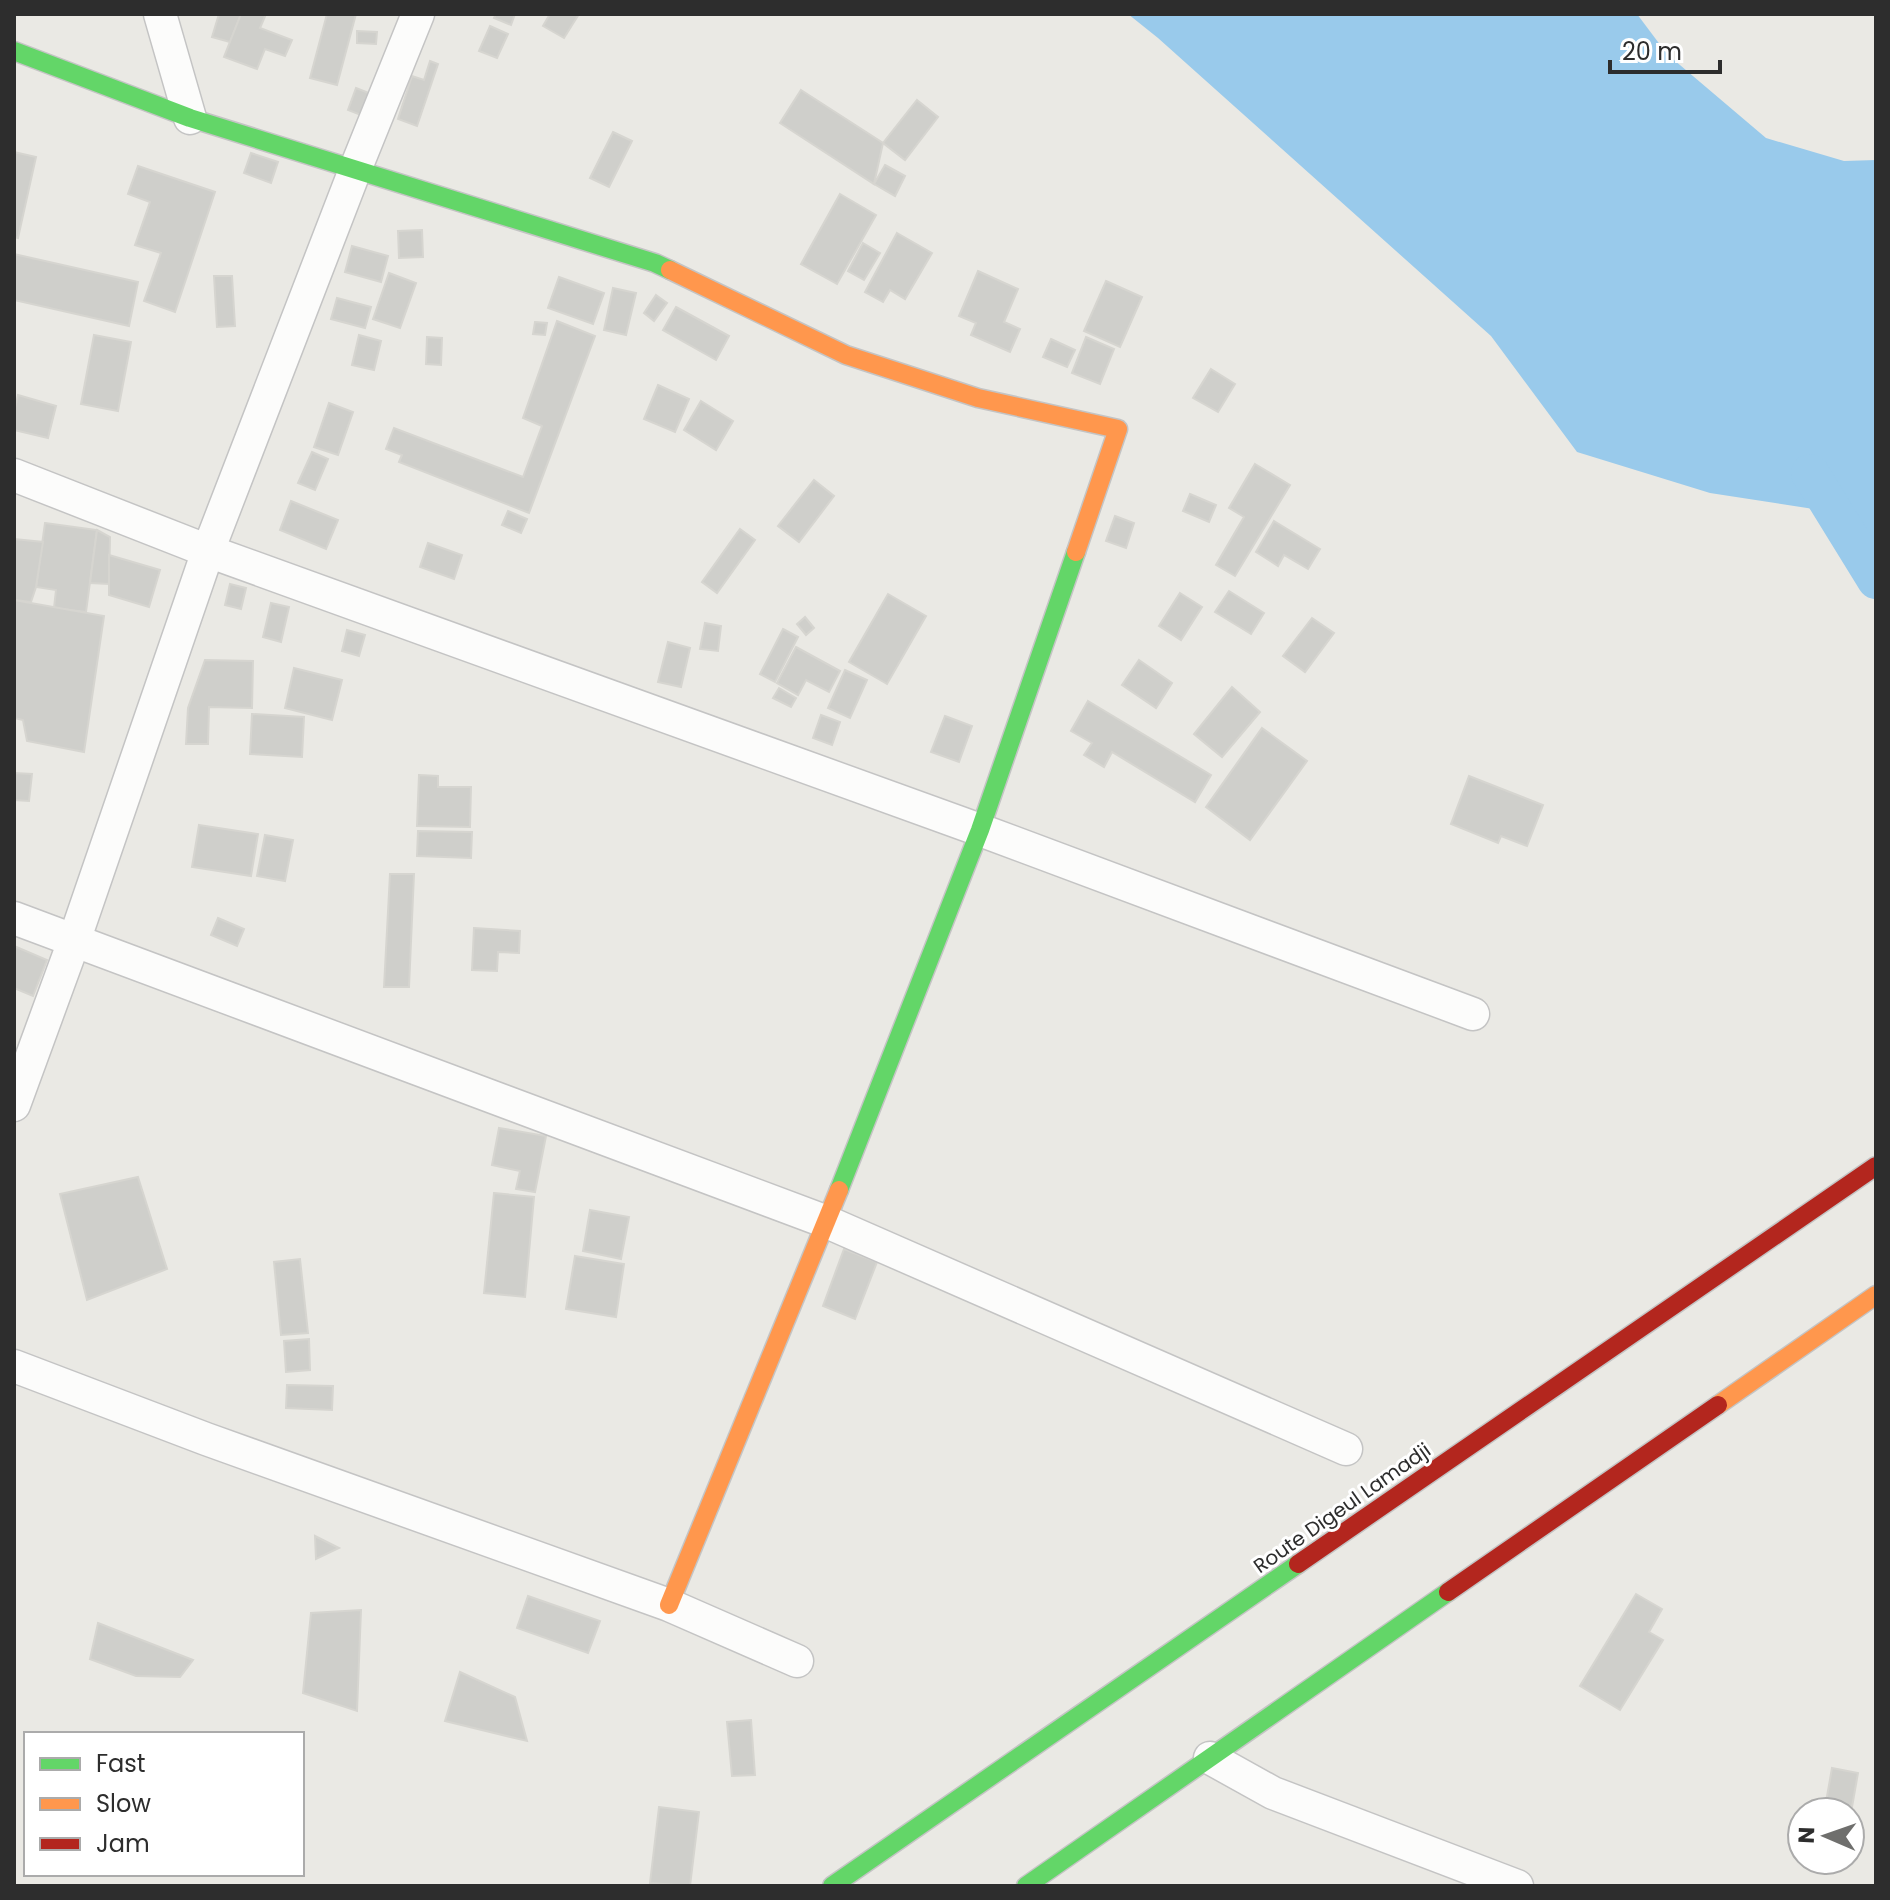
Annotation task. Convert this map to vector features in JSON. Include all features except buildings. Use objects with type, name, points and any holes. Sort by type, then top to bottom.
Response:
[{"type":"street","points":[[160,14],[190,118]]},
{"type":"street","points":[[14,1105],[74,941],[208,551],[418,14]]},
{"type":"street","points":[[14,51],[190,118],[655,263],[846,355],[978,398],[1118,429],[980,830],[827,1222],[669,1605]]},
{"type":"street","points":[[14,475],[208,551],[980,830],[1473,1014]]},
{"type":"street","points":[[14,918],[827,1222],[1346,1449]]},
{"type":"street","name":"Route Digeul Lamadji","points":[[832,1886],[1876,1166]]},
{"type":"street","points":[[1026,1886],[1876,1295]]},
{"type":"street","points":[[14,1366],[669,1605],[797,1661]]},
{"type":"street","points":[[1210,1758],[1273,1793],[1517,1886]]},
{"type":"water","points":[[1128,14],[1637,14],[1667,54],[1766,138],[1844,161],[1876,160],[1876,552],[1833,512],[1710,493],[1577,452],[1491,336]]},
{"type":"waterway","points":[[1810,473],[1876,580]]},
{"type":"traffic: fast","points":[[14,51],[190,118],[670,270]]},
{"type":"traffic: fast","points":[[839,1190],[980,830],[1076,552]]},
{"type":"traffic: fast","points":[[832,1886],[1298,1564]]},
{"type":"traffic: fast","points":[[1026,1886],[1448,1592]]},
{"type":"traffic: slow","points":[[670,270],[846,355],[978,398],[1118,429],[1076,552]]},
{"type":"traffic: slow","points":[[669,1605],[839,1190]]},
{"type":"traffic: slow","points":[[1718,1405],[1876,1295]]},
{"type":"traffic: jam","points":[[1298,1564],[1876,1166]]},
{"type":"traffic: jam","points":[[1448,1592],[1718,1405]]}]
